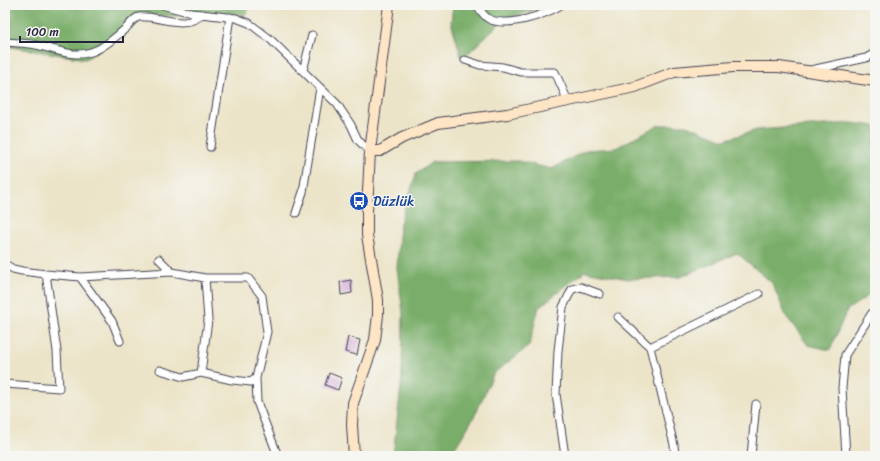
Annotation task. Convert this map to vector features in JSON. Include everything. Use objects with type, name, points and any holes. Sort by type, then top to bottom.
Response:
[{"type":"street","points":[[162,5],[192,13],[236,18],[249,23],[270,39],[340,108],[351,125],[358,140],[370,151],[380,151],[402,138],[438,123],[507,114],[635,87],[674,72],[733,67],[772,67],[807,70],[875,80]]},
{"type":"street","points":[[354,456],[352,425],[353,403],[375,340],[378,315],[378,300],[367,225],[370,151],[389,5]]},
{"type":"street","points":[[477,5],[488,19],[503,22],[518,20],[539,14],[561,5]]},
{"type":"street","points":[[5,42],[35,45],[67,54],[81,54],[96,50],[115,37],[136,19],[143,17],[170,21],[192,21],[202,14]]},
{"type":"street","points":[[210,147],[230,17]]},
{"type":"street","points":[[303,71],[312,35]]},
{"type":"street","points":[[807,70],[866,58],[875,52]]},
{"type":"street","points":[[465,60],[480,65],[503,67],[521,72],[555,72],[568,101]]},
{"type":"street","points":[[296,213],[303,192],[320,88]]},
{"type":"street","points":[[159,259],[172,272]]},
{"type":"street","points":[[5,264],[13,269],[80,277],[172,272],[205,278],[248,278],[262,296],[267,332],[256,378],[257,402],[278,456]]},
{"type":"street","points":[[5,384],[59,388],[57,351],[46,274]]},
{"type":"street","points":[[80,277],[112,322],[120,341]]},
{"type":"street","points":[[201,373],[208,320],[205,278]]},
{"type":"street","points":[[565,456],[556,394],[558,351],[563,307],[572,289],[581,287],[600,294]]},
{"type":"street","points":[[650,347],[759,294]]},
{"type":"street","points":[[846,456],[842,388],[845,355],[872,313],[875,312]]},
{"type":"street","points":[[618,317],[650,347],[674,445],[675,456]]},
{"type":"street","points":[[160,370],[183,377],[201,373],[232,380],[251,382],[256,378]]},
{"type":"street","points":[[751,456],[756,404]]},
{"type":"green space","points":[[5,5],[251,5],[246,14],[148,16],[86,59],[5,46]]},
{"type":"green space","points":[[453,5],[548,5],[502,21],[462,59],[451,22]]},
{"type":"green space","points":[[852,123],[875,126],[875,291],[847,310],[830,350],[808,345],[786,316],[772,283],[737,253],[680,277],[628,279],[585,271],[539,307],[529,346],[494,373],[474,417],[450,456],[393,456],[402,376],[403,313],[397,268],[400,223],[416,174],[432,162],[518,161],[552,169],[586,150],[616,148],[658,125],[686,125],[724,140],[757,130]]},
{"type":"building","points":[[351,280],[352,293],[341,295],[340,282]]},
{"type":"building","points":[[348,337],[360,340],[357,355],[345,352]]},
{"type":"building","points":[[329,373],[342,378],[338,390],[325,385]]},
{"type":"place","name":"Düzlük","points":[[359,201]]}]
